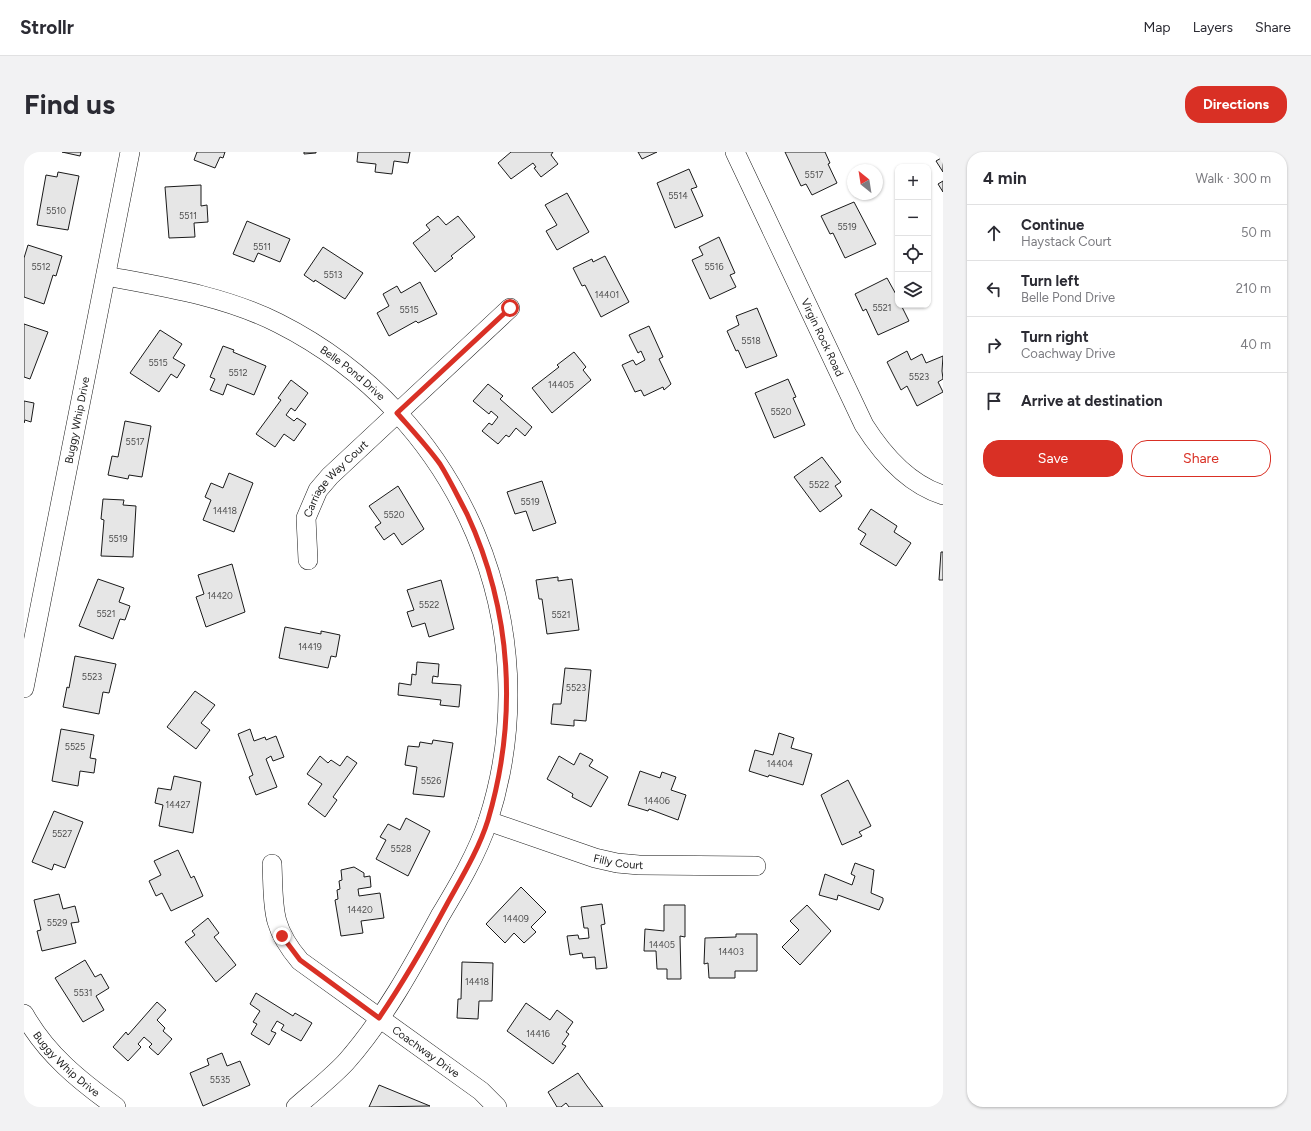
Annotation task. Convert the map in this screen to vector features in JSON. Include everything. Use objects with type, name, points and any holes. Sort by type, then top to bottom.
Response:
[{"type":"street","name":"Buggy Whip Drive","points":[[24,688],[130,152]]},
{"type":"street","name":"Virgin Rock Road","points":[[735,152],[864,425],[878,448],[900,470],[925,487],[943,495]]},
{"type":"street","name":"Belle Pond Drive","points":[[106,276],[203,294],[239,306],[277,322],[313,342],[353,370],[397,413],[440,464],[455,490],[479,541],[497,599],[506,655],[507,716],[499,776],[488,821],[460,882],[406,978],[379,1018],[347,1060],[296,1107]]},
{"type":"street","name":"Carriage Way Court","points":[[308,560],[306,518],[318,490],[330,476],[510,308]]},
{"type":"street","name":"Filly Court","points":[[488,821],[595,858],[616,863],[639,865],[756,866]]},
{"type":"street","name":"Coachway Drive","points":[[272,864],[275,918],[289,948],[300,960],[480,1091],[497,1107]]},
{"type":"street","name":"Buggy Whip Drive","points":[[24,1014],[52,1053],[67,1069],[116,1107]]},
{"type":"building","points":[[62,152],[81,152],[80,156]]},
{"type":"building","points":[[197,152],[225,152],[223,158],[220,157],[215,168],[194,160]]},
{"type":"building","points":[[304,152],[316,152],[316,153],[304,154]]},
{"type":"building","points":[[358,152],[410,152],[408,163],[394,161],[392,174],[375,172],[376,164],[357,162]]},
{"type":"building","points":[[511,152],[553,152],[551,155],[558,164],[541,177],[534,168],[536,167],[533,163],[511,179],[498,163]]},
{"type":"building","points":[[638,152],[657,152],[642,159]]},
{"type":"building","points":[[785,152],[825,152],[830,163],[828,164],[837,183],[812,195],[806,184],[801,186]]},
{"type":"building","points":[[943,157],[943,172],[936,161]]},
{"type":"building","points":[[689,169],[697,187],[691,189],[703,216],[675,228],[657,183]]},
{"type":"building","points":[[58,172],[79,176],[68,230],[37,225],[46,175],[57,177]]},
{"type":"building","points":[[943,181],[943,192],[938,184]]},
{"type":"building","points":[[201,185],[201,206],[207,205],[208,222],[194,223],[195,237],[169,238],[165,187]]},
{"type":"building","points":[[567,193],[589,232],[557,250],[546,231],[557,225],[545,205]]},
{"type":"building","points":[[854,202],[876,244],[845,258],[833,233],[830,234],[821,216]]},
{"type":"building","points":[[438,216],[446,225],[458,216],[475,237],[451,256],[453,258],[435,272],[413,243],[430,230],[426,225]]},
{"type":"building","points":[[247,221],[290,239],[280,262],[258,253],[254,262],[233,254]]},
{"type":"building","points":[[719,237],[735,273],[730,275],[736,287],[710,299],[692,260],[703,255],[699,247]]},
{"type":"building","points":[[28,245],[62,256],[56,276],[53,275],[44,304],[24,297],[24,258]]},
{"type":"building","points":[[323,247],[363,273],[345,299],[315,280],[314,282],[304,275]]},
{"type":"building","points":[[605,256],[629,302],[601,317],[585,285],[582,286],[573,268],[592,259],[593,262]]},
{"type":"building","points":[[887,278],[895,293],[895,308],[902,308],[909,321],[878,335],[866,309],[863,311],[855,294]]},
{"type":"building","points":[[420,282],[437,314],[418,323],[416,321],[389,336],[377,313],[389,306],[383,294],[397,286],[401,293]]},
{"type":"building","points":[[757,308],[777,356],[746,368],[727,331],[739,325],[736,316]]},
{"type":"building","points":[[24,324],[48,332],[30,379],[24,377]]},
{"type":"building","points":[[649,326],[663,357],[659,359],[671,384],[664,390],[663,387],[644,396],[641,390],[635,392],[622,365],[633,360],[636,365],[645,360],[641,351],[638,353],[629,335]]},
{"type":"building","points":[[160,330],[182,344],[173,358],[185,365],[177,378],[171,374],[159,392],[130,373]]},
{"type":"building","points":[[223,346],[234,350],[233,352],[266,366],[254,395],[227,384],[223,395],[210,390],[215,379],[210,377]]},
{"type":"building","points":[[907,351],[911,360],[922,354],[926,363],[943,356],[943,379],[938,382],[943,392],[917,406],[907,386],[901,390],[887,362]]},
{"type":"building","points":[[574,352],[586,367],[583,370],[591,380],[552,413],[532,388],[559,367],[557,365]]},
{"type":"building","points":[[788,379],[796,397],[793,398],[805,425],[774,438],[755,393]]},
{"type":"building","points":[[291,380],[308,393],[295,411],[291,408],[286,415],[294,421],[297,418],[306,424],[294,441],[284,434],[275,447],[256,434],[281,400],[278,398]]},
{"type":"building","points":[[488,384],[503,396],[500,399],[532,427],[525,436],[516,428],[509,437],[506,435],[498,444],[482,431],[489,423],[492,425],[498,417],[491,411],[489,414],[473,401]]},
{"type":"building","points":[[24,401],[34,403],[31,422],[25,420],[24,423]]},
{"type":"building","points":[[125,421],[151,426],[142,477],[129,475],[128,479],[108,475],[112,456],[118,457]]},
{"type":"building","points":[[822,457],[841,482],[835,486],[842,496],[820,512],[794,477]]},
{"type":"building","points":[[229,473],[253,483],[234,532],[203,520],[211,500],[205,497],[211,483],[223,488]]},
{"type":"building","points":[[542,481],[556,523],[533,531],[526,511],[515,514],[507,492]]},
{"type":"building","points":[[398,486],[424,529],[402,545],[394,533],[384,540],[375,527],[381,523],[369,506]]},
{"type":"building","points":[[103,499],[124,500],[123,505],[136,506],[133,557],[101,556],[104,520],[101,519]]},
{"type":"building","points":[[871,509],[897,526],[894,532],[911,543],[896,566],[860,544],[866,534],[858,529]]},
{"type":"building","points":[[941,552],[943,552],[943,580],[939,580]]},
{"type":"building","points":[[232,564],[245,612],[206,627],[196,597],[204,594],[198,575]]},
{"type":"building","points":[[558,577],[558,581],[572,579],[579,630],[547,634],[542,599],[539,599],[536,580]]},
{"type":"building","points":[[98,579],[124,588],[119,602],[130,606],[125,620],[120,619],[113,639],[79,626]]},
{"type":"building","points":[[441,580],[454,629],[429,637],[425,623],[412,627],[407,612],[414,610],[407,590]]},
{"type":"building","points":[[285,627],[321,634],[321,631],[340,635],[336,657],[331,656],[328,668],[279,658]]},
{"type":"building","points":[[75,656],[116,664],[109,693],[103,692],[99,714],[63,707],[67,687],[69,688]]},
{"type":"building","points":[[417,662],[439,664],[438,677],[433,676],[432,683],[461,685],[459,707],[440,705],[441,700],[398,695],[399,683],[411,685],[412,674],[416,675]]},
{"type":"building","points":[[565,668],[591,670],[586,721],[574,720],[574,726],[551,724],[553,704],[561,704]]},
{"type":"building","points":[[195,691],[215,705],[201,723],[210,730],[196,749],[167,727]]},
{"type":"building","points":[[61,729],[94,735],[90,758],[96,759],[94,773],[80,771],[78,786],[52,781]]},
{"type":"building","points":[[250,729],[254,741],[265,737],[266,740],[276,736],[284,757],[273,761],[271,756],[266,759],[277,787],[256,795],[249,777],[253,775],[238,734]]},
{"type":"building","points":[[779,733],[794,738],[791,748],[812,754],[803,785],[749,771],[755,750],[773,755]]},
{"type":"building","points":[[433,740],[453,743],[444,797],[413,794],[417,767],[405,765],[408,746],[419,747],[420,742],[432,744]]},
{"type":"building","points":[[580,753],[593,760],[589,766],[608,777],[591,807],[572,797],[573,794],[547,779],[559,756],[574,765]]},
{"type":"building","points":[[320,756],[328,763],[331,760],[340,766],[347,756],[357,763],[333,797],[337,800],[325,817],[308,804],[322,784],[307,774]]},
{"type":"building","points":[[640,771],[660,778],[662,772],[676,777],[671,790],[686,795],[678,820],[649,809],[648,811],[628,805]]},
{"type":"building","points":[[174,776],[201,782],[193,833],[159,826],[163,805],[155,803],[158,788],[171,790]]},
{"type":"building","points":[[848,780],[871,826],[859,832],[862,836],[842,845],[821,795]]},
{"type":"building","points":[[54,811],[83,822],[65,868],[54,864],[52,870],[32,862]]},
{"type":"building","points":[[406,818],[430,831],[408,876],[376,859],[386,840],[380,837],[388,824],[400,830]]},
{"type":"building","points":[[178,850],[191,878],[194,876],[203,896],[171,911],[162,893],[156,896],[149,881],[161,875],[154,861]]},
{"type":"building","points":[[855,863],[874,870],[871,893],[883,898],[879,910],[838,895],[837,900],[819,895],[825,874],[852,885],[855,876],[851,874]]},
{"type":"building","points":[[354,867],[364,873],[364,877],[370,876],[371,887],[358,889],[359,896],[380,893],[384,918],[361,921],[363,933],[341,936],[335,900],[338,899],[337,890],[340,889],[339,881],[342,880],[341,870]]},
{"type":"building","points":[[521,887],[546,912],[531,927],[536,932],[524,943],[514,933],[505,943],[486,924]]},
{"type":"building","points":[[59,894],[63,909],[75,906],[79,922],[71,923],[76,943],[42,951],[37,931],[41,930],[34,900]]},
{"type":"building","points":[[602,904],[605,924],[601,925],[607,968],[596,969],[595,957],[583,958],[582,953],[570,955],[567,936],[578,935],[579,939],[589,938],[588,928],[584,928],[581,907]]},
{"type":"building","points":[[664,905],[685,905],[685,937],[680,936],[681,979],[667,979],[667,969],[657,969],[656,951],[644,951],[645,929],[664,931]]},
{"type":"building","points":[[807,905],[831,931],[800,965],[782,947],[799,930],[790,921]]},
{"type":"building","points":[[208,918],[219,933],[214,937],[236,965],[216,982],[185,942],[195,935],[192,931]]},
{"type":"building","points":[[736,934],[757,934],[757,971],[735,971],[735,978],[709,978],[708,963],[704,964],[705,938],[736,937]]},
{"type":"building","points":[[85,960],[95,977],[101,974],[109,988],[96,996],[104,1010],[83,1022],[55,978]]},
{"type":"building","points":[[462,962],[493,963],[492,1001],[479,1001],[478,1019],[457,1018],[458,999],[461,999]]},
{"type":"building","points":[[256,993],[293,1016],[295,1013],[312,1023],[301,1041],[281,1030],[284,1025],[277,1021],[271,1031],[276,1033],[269,1045],[251,1034],[257,1024],[253,1022],[260,1011],[250,1004]]},
{"type":"building","points":[[157,1002],[166,1010],[157,1020],[165,1028],[163,1031],[172,1039],[158,1055],[149,1047],[152,1044],[144,1037],[138,1044],[141,1047],[128,1061],[113,1047],[126,1032],[128,1035]]},
{"type":"building","points":[[526,1003],[550,1020],[557,1010],[573,1022],[566,1032],[569,1034],[562,1044],[566,1046],[553,1064],[507,1031]]},
{"type":"building","points":[[222,1053],[227,1066],[240,1061],[250,1085],[203,1106],[190,1073],[209,1065],[207,1059]]},
{"type":"building","points":[[578,1073],[603,1107],[569,1107],[566,1103],[561,1107],[557,1107],[548,1092]]},
{"type":"building","points":[[379,1085],[430,1106],[369,1107]]},
{"type":"route","points":[[282,936],[289,948],[300,960],[379,1018],[406,978],[460,882],[488,821],[499,776],[507,716],[506,655],[497,599],[479,541],[455,490],[440,464],[397,413],[510,308]]}]
